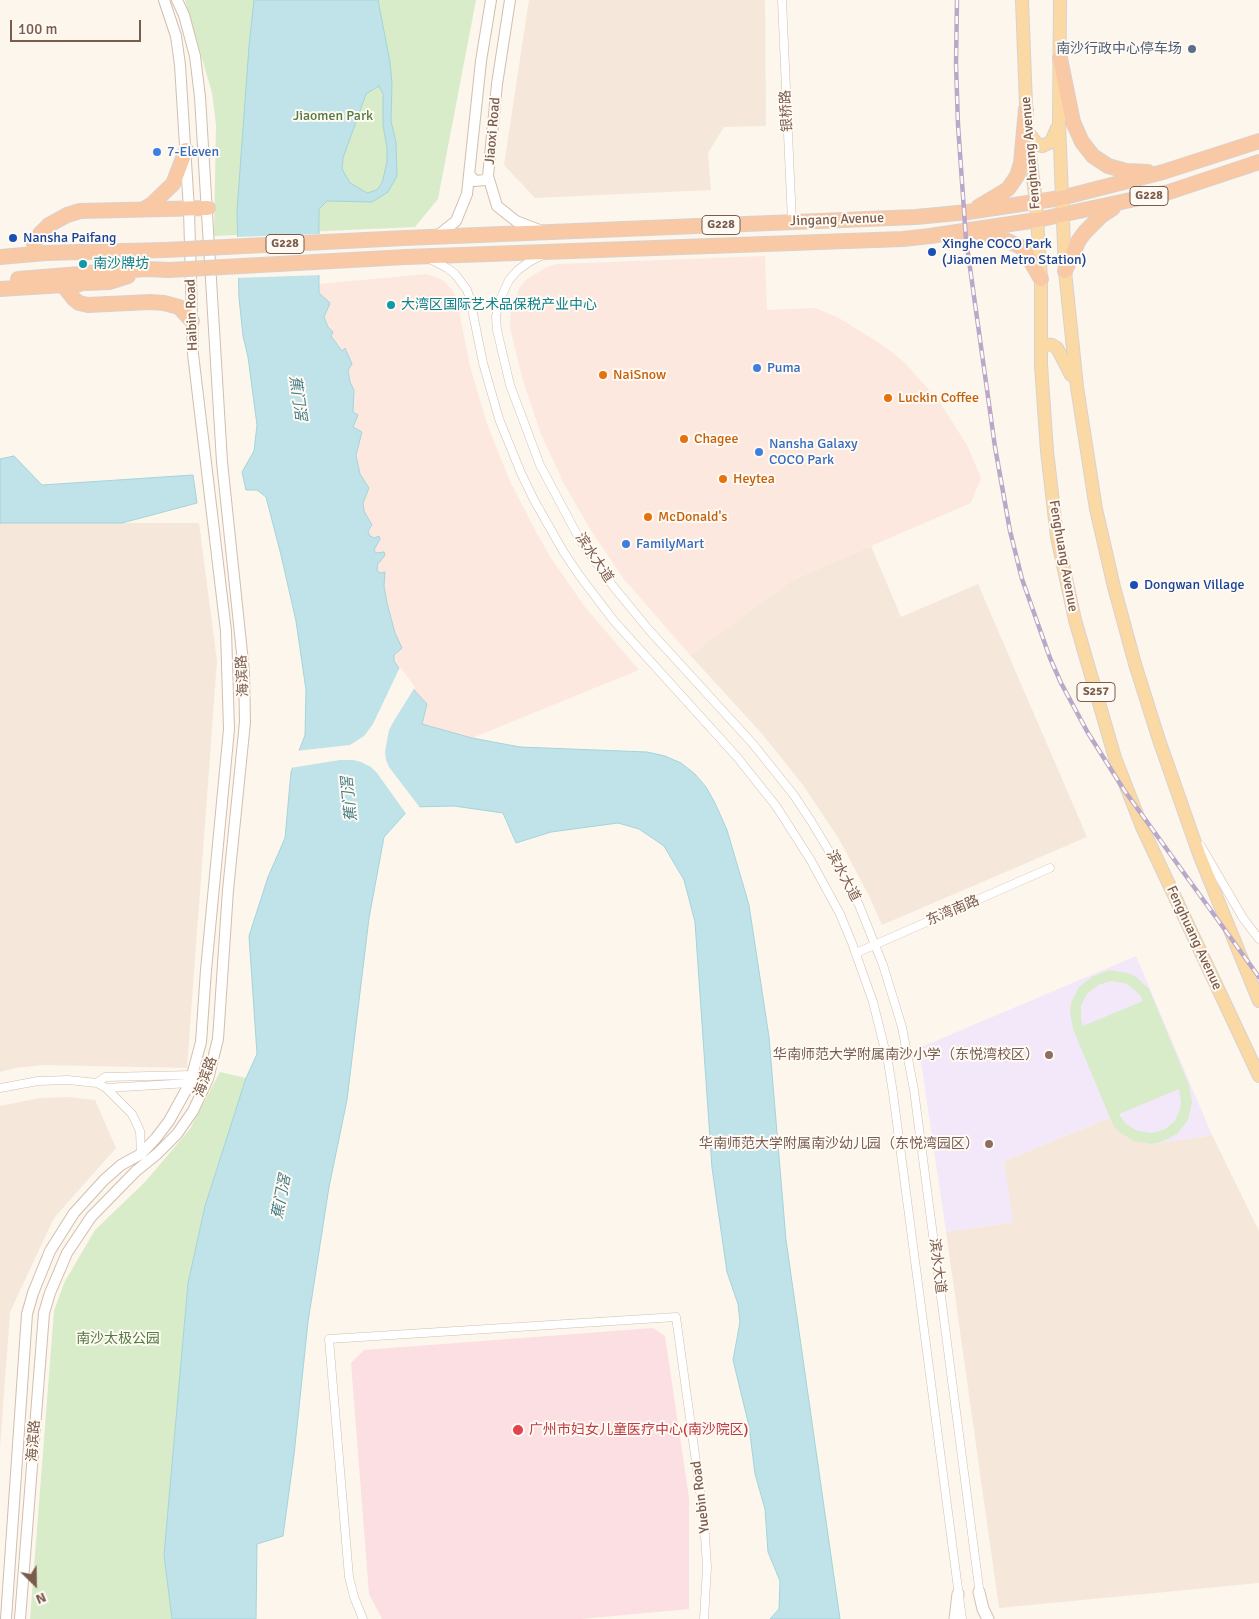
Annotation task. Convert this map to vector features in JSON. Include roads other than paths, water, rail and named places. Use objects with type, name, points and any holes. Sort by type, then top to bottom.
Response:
[{"type":"highway","points":[[1060,58],[1073,122],[1082,142],[1093,156],[1108,166],[1126,171],[1163,172]]},
{"type":"highway","points":[[968,212],[1008,189],[1017,176],[1021,163],[1026,109]]},
{"type":"highway","name":"Jingang Avenue","points":[[82,248],[117,243],[143,251],[916,217],[968,212],[1061,198],[1163,172],[1259,141]]},
{"type":"highway","points":[[140,210],[152,204],[174,184],[186,150]]},
{"type":"highway","name":"Jingang Avenue","points":[[83,278],[109,282],[147,269],[169,270],[406,257],[902,239],[971,231],[1062,216],[1169,192],[1259,162]]},
{"type":"highway","points":[[1135,179],[1132,184],[1132,192],[1140,198]]},
{"type":"highway","points":[[1065,271],[1079,240],[1088,228],[1100,216],[1121,203]]},
{"type":"highway","points":[[34,244],[49,225],[67,215],[80,211],[189,210],[208,208]]},
{"type":"highway","points":[[971,231],[1000,237],[1023,248],[1041,279]]},
{"type":"highway","points":[[0,250],[34,244],[82,248]]},
{"type":"highway","points":[[0,258],[82,248]]},
{"type":"highway","points":[[0,280],[83,278]]},
{"type":"highway","points":[[0,290],[64,285],[83,278]]},
{"type":"highway","points":[[64,285],[79,304],[150,302],[164,304],[180,307],[192,321]]},
{"type":"main road","name":"Fenghuang Avenue","points":[[1022,0],[1027,131],[1036,202],[1041,279],[1041,344],[1047,451],[1057,537],[1075,620],[1112,748],[1142,827],[1259,1076]]},
{"type":"main road","name":"Fenghuang Avenue","points":[[1060,0],[1059,122],[1065,271],[1077,387],[1096,509],[1114,587],[1135,664],[1159,740],[1199,854],[1259,1001]]},
{"type":"main road","points":[[1027,131],[1038,145],[1046,146],[1054,136],[1059,122]]},
{"type":"main road","points":[[1041,344],[1052,344],[1057,348],[1077,387]]},
{"type":"main road","points":[[979,1592],[983,1609],[988,1619]]},
{"type":"main road","points":[[955,1619],[958,1594]]},
{"type":"street","name":"Haibin Road","points":[[164,0],[176,36],[180,65],[189,210],[193,354],[226,631],[229,729],[201,1042],[191,1079]]},
{"type":"street","name":"海滨路","points":[[20,1619],[44,1313],[50,1292],[67,1253],[90,1217],[136,1171],[157,1154],[176,1134],[193,1111],[207,1083],[218,1039],[228,890],[245,722],[244,672],[224,483],[204,133],[195,56],[178,0]]},
{"type":"street","name":"Jiaoxi Road","points":[[436,237],[456,221],[467,194],[481,61],[491,0]]},
{"type":"street","name":"Jiaoxi Road","points":[[510,0],[497,84],[488,176],[497,206],[516,221],[545,232]]},
{"type":"street","name":"银桥路","points":[[782,0],[792,222]]},
{"type":"street","points":[[469,174],[476,181],[485,180],[488,176]]},
{"type":"street","name":"滨水大道","points":[[553,252],[529,262],[509,280],[503,291],[496,317],[497,330],[510,385],[540,465],[576,531],[613,586],[649,630],[753,744],[793,794],[824,841],[844,876],[875,944],[902,1027],[914,1090],[983,1619]]},
{"type":"street","name":"滨水大道","points":[[424,257],[455,274],[467,290],[482,363],[499,419],[530,491],[562,551],[614,622],[737,758],[776,806],[826,886],[856,952],[881,1032],[894,1093],[962,1619]]},
{"type":"street","name":"Fenghuang Avenue","points":[[1186,815],[1212,866],[1243,918],[1259,940]]},
{"type":"street","name":"东湾南路","points":[[856,952],[1050,868]]},
{"type":"street","points":[[97,1083],[105,1077],[191,1079],[207,1083]]},
{"type":"street","name":"海滨路","points":[[6,1619],[27,1314],[33,1293],[50,1251],[74,1213],[104,1180],[121,1165],[141,1154],[169,1121],[191,1079]]},
{"type":"street","points":[[106,1088],[191,1079]]},
{"type":"street","points":[[0,1088],[38,1081],[68,1080],[97,1083],[106,1088],[132,1114],[140,1132],[141,1154]]},
{"type":"street","name":"Yuebin Road","points":[[363,1619],[349,1578],[329,1339],[676,1317],[704,1520],[707,1567],[704,1619]]},
{"type":"water","name":"蕉门滘","points":[[254,0],[378,0],[390,62],[392,84],[391,121],[396,142],[397,176],[388,192],[372,202],[327,201],[319,209],[319,293],[330,303],[324,317],[328,327],[333,332],[331,336],[342,351],[345,348],[352,364],[348,370],[350,382],[354,390],[353,412],[358,415],[353,427],[362,432],[356,455],[360,474],[369,488],[363,503],[364,511],[372,525],[368,531],[369,535],[374,538],[379,536],[380,539],[374,550],[376,553],[384,552],[385,555],[378,564],[377,570],[380,573],[385,572],[384,586],[387,603],[395,633],[402,648],[394,655],[394,661],[414,690],[427,704],[422,724],[472,738],[520,747],[647,752],[665,756],[681,763],[695,774],[706,787],[727,830],[749,905],[769,1037],[786,1240],[840,1619],[770,1619],[779,1609],[780,1581],[768,1552],[765,1509],[755,1474],[749,1426],[733,1360],[740,1322],[738,1304],[727,1272],[712,1168],[695,922],[684,880],[664,846],[639,829],[618,823],[551,832],[516,843],[503,813],[454,806],[411,807],[384,837],[369,918],[347,1100],[329,1187],[308,1322],[294,1455],[283,1536],[257,1544],[256,1619],[172,1619],[164,1555],[188,1283],[205,1206],[246,1078],[257,1054],[249,936],[268,877],[285,838],[291,772],[305,735],[306,690],[296,621],[281,555],[266,497],[257,490],[246,490],[242,472],[254,451],[257,425],[239,298],[237,211]],"holes":[[[379,86],[383,94],[383,125],[387,148],[387,162],[382,183],[377,190],[367,193],[350,183],[342,169],[343,158],[366,94]]]},
{"type":"water","points":[[14,456],[42,485],[193,475],[197,503],[122,523],[0,523],[0,459]]},
{"type":"tunnel","points":[[79,243],[85,243]]},
{"type":"railway","points":[[957,0],[956,64],[958,125],[966,239],[995,447],[1010,531],[1022,579],[1050,658],[1088,733],[1124,790],[1259,977]]},
{"type":"place","name":"南沙行政中心停车场","points":[[1192,49]]},
{"type":"place","name":"7-Eleven","points":[[157,152]]},
{"type":"place","name":"Nansha Paifang","points":[[13,238]]},
{"type":"place","name":"Xinghe COCO Park (Jiaomen Metro Station)","points":[[932,252]]},
{"type":"place","name":"南沙牌坊","points":[[83,264]]},
{"type":"place","name":"大湾区国际艺术品保税产业中心","points":[[391,305]]},
{"type":"place","name":"Puma","points":[[757,368]]},
{"type":"place","name":"NaiSnow","points":[[603,375]]},
{"type":"place","name":"Luckin Coffee","points":[[888,398]]},
{"type":"place","name":"Chagee","points":[[684,439]]},
{"type":"place","name":"Nansha Galaxy COCO Park","points":[[759,452]]},
{"type":"place","name":"Heytea","points":[[723,479]]},
{"type":"place","name":"McDonald's","points":[[648,517]]},
{"type":"place","name":"FamilyMart","points":[[626,544]]},
{"type":"place","name":"Dongwan Village","points":[[1134,585]]},
{"type":"place","name":"华南师范大学附属南沙小学（东悦湾校区）","points":[[1049,1055]]},
{"type":"place","name":"华南师范大学附属南沙幼儿园（东悦湾园区）","points":[[989,1144]]},
{"type":"place","name":"广州市妇女儿童医疗中心(南沙院区)","points":[[518,1430]]},
{"type":"park label","name":"Jiaomen Park","points":[[333,116]]},
{"type":"park label","name":"南沙太极公园","points":[[118,1339]]}]
